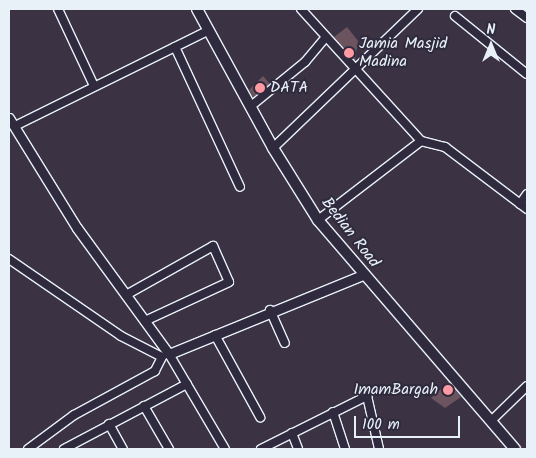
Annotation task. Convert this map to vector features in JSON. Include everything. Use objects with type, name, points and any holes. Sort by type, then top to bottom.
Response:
[{"type":"main road","name":"Bedian Road","points":[[197,9],[273,148],[318,220],[362,275],[515,449]]},
{"type":"street","points":[[58,9],[94,86]]},
{"type":"street","points":[[301,9],[352,68],[421,140],[445,147],[527,209]]},
{"type":"street","points":[[273,148],[352,68],[410,21],[418,9]]},
{"type":"street","points":[[515,9],[527,18]]},
{"type":"street","points":[[455,16],[527,74]]},
{"type":"street","points":[[15,126],[209,30]]},
{"type":"street","points":[[251,106],[306,62],[325,38]]},
{"type":"street","points":[[175,47],[240,187]]},
{"type":"street","points":[[9,118],[77,228],[169,354],[225,449]]},
{"type":"street","points":[[318,220],[421,140]]},
{"type":"street","points":[[520,204],[527,194]]},
{"type":"street","points":[[126,295],[213,246],[229,282],[145,321]]},
{"type":"street","points":[[9,259],[121,336],[162,358],[155,371],[74,415],[28,449]]},
{"type":"street","points":[[169,354],[270,310],[362,275]]},
{"type":"street","points":[[270,310],[285,343]]},
{"type":"street","points":[[215,335],[260,417]]},
{"type":"street","points":[[64,449],[78,446],[109,424],[187,384]]},
{"type":"street","points":[[491,421],[527,386]]},
{"type":"street","points":[[261,449],[367,396],[379,449]]},
{"type":"street","points":[[144,406],[169,449]]},
{"type":"street","points":[[334,412],[345,449]]},
{"type":"street","points":[[109,424],[123,449]]},
{"type":"street","points":[[292,433],[298,449]]},
{"type":"building","name":"Jamia Masjid Madina","points":[[347,27],[358,41],[355,60],[334,37]]},
{"type":"building","name":"DATA","points":[[263,76],[270,84],[253,97],[249,90]]},
{"type":"building","name":"ImamBargah","points":[[449,382],[461,397],[445,408],[431,398]]},
{"type":"place","name":"Jamia Masjid Madina","points":[[349,53]]},
{"type":"place","name":"DATA","points":[[260,88]]},
{"type":"place","name":"ImamBargah","points":[[448,390]]}]
